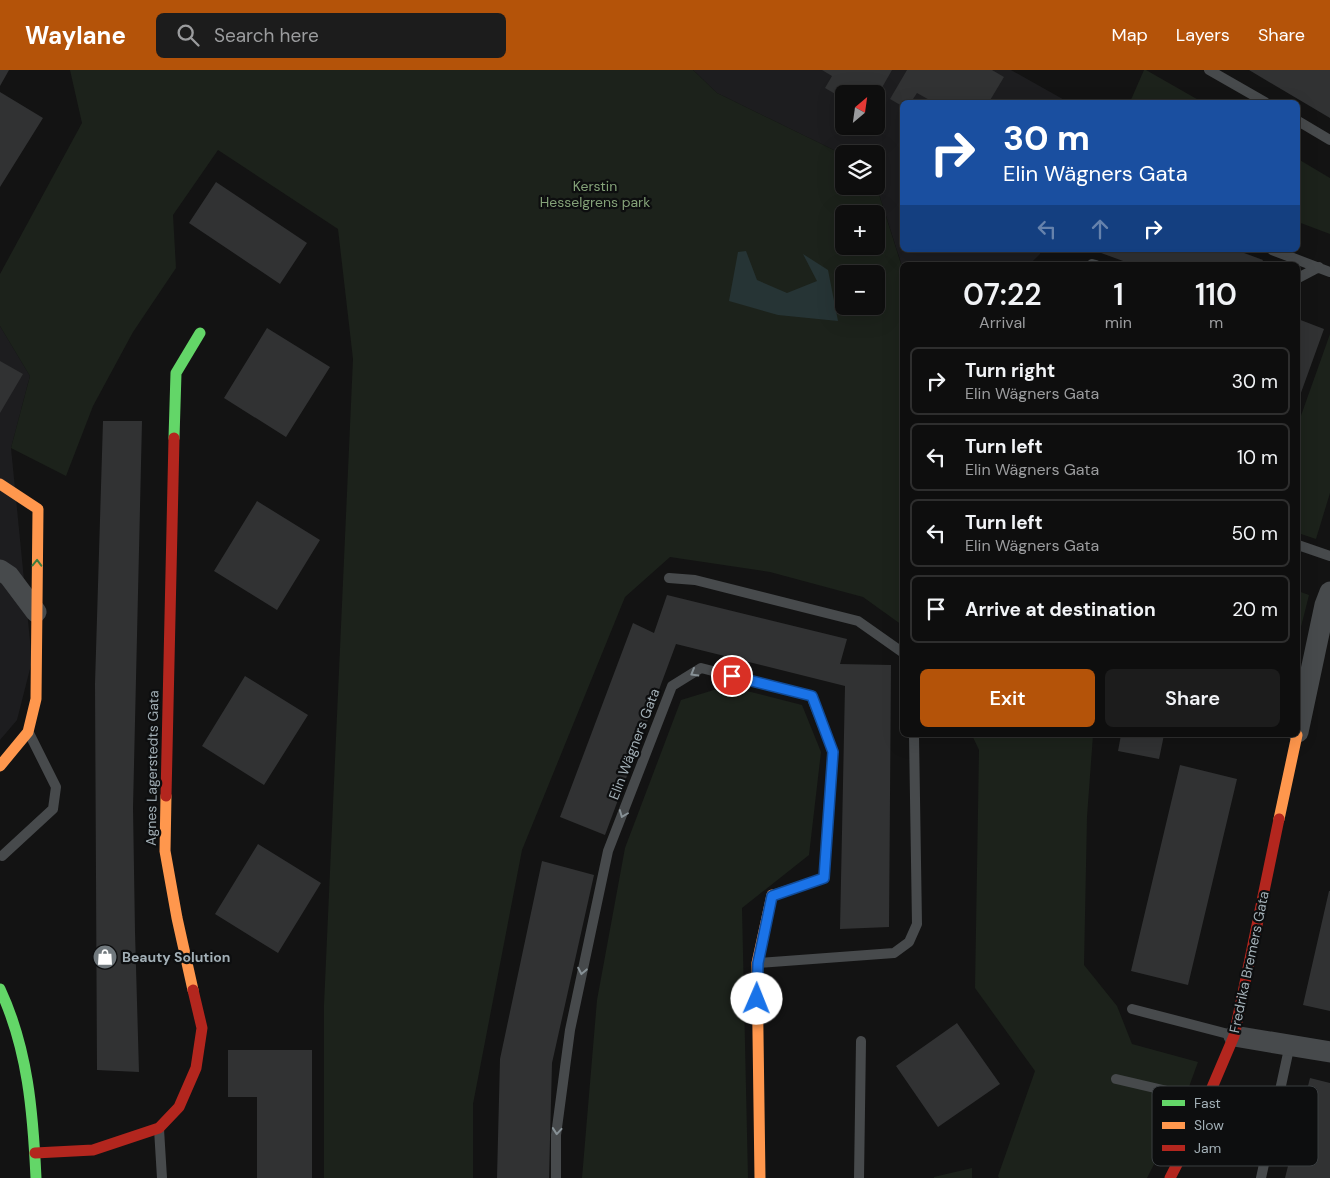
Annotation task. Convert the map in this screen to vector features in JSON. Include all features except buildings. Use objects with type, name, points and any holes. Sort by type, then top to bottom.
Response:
[{"type":"street","name":"Agnes Lagerstedts Gata","points":[[35,1154],[93,1150],[158,1128],[179,1107],[196,1068],[202,1028],[177,918],[165,851],[176,373],[200,333]]},
{"type":"street","points":[[0,484],[38,509],[36,699],[28,732],[0,766]]},
{"type":"street","points":[[0,570],[9,576],[36,612]]},
{"type":"street","name":"Fredrika Bremers Gata","points":[[1300,719],[1325,605],[1330,592]]},
{"type":"street","name":"Fredrika Bremers Gata","points":[[1213,1086],[1234,1036],[1296,737]]},
{"type":"street","name":"Elin Wägners Gata","points":[[760,1178],[757,1036],[758,963],[772,896]]},
{"type":"street","points":[[0,989],[6,1000],[27,1065],[36,1178]]},
{"type":"street","points":[[1234,1036],[1330,1052]]},
{"type":"street","name":"Fredrika Bremers Gata","points":[[1170,1178],[1176,1166]]},
{"type":"lane","points":[[1210,70],[1262,100]]},
{"type":"lane","points":[[1300,123],[1330,140]]},
{"type":"lane","points":[[1278,252],[1330,272]]},
{"type":"lane","points":[[1300,277],[1319,267]]},
{"type":"lane","points":[[1300,546],[1330,556]]},
{"type":"lane","points":[[669,578],[695,580],[858,621],[900,651]]},
{"type":"lane","name":"Elin Wägners Gata","points":[[556,1178],[556,1135],[570,1030],[608,851],[672,686],[701,668],[812,696],[833,752],[824,878],[772,896]]},
{"type":"lane","points":[[2,856],[53,809],[56,787],[28,732]]},
{"type":"lane","points":[[758,963],[894,953],[910,942],[917,924],[914,737]]},
{"type":"lane","points":[[1132,1009],[1234,1036]]},
{"type":"lane","points":[[859,1178],[861,1041]]},
{"type":"lane","points":[[1281,1086],[1290,1044]]},
{"type":"lane","points":[[1116,1079],[1152,1087]]},
{"type":"lane","points":[[158,1128],[162,1178]]},
{"type":"shaded area","points":[[693,70],[1011,70],[1064,100],[900,100],[900,252],[1040,252],[1032,262],[901,262],[885,213],[885,205],[882,205],[879,195],[885,195],[885,145],[835,145],[835,151],[717,93]]},
{"type":"shaded area","points":[[746,251],[757,280],[787,293],[817,281],[803,254],[828,270],[835,315],[837,315],[838,321],[778,315],[729,301],[738,252]]},
{"type":"shaded area","points":[[0,326],[30,376],[11,448],[32,661],[17,720],[0,740]]},
{"type":"green space","name":"Kerstin Hesselgrens park","points":[[70,70],[693,70],[717,93],[835,151],[835,195],[879,195],[882,205],[835,205],[835,255],[885,255],[885,213],[900,262],[900,624],[863,597],[770,572],[670,557],[625,597],[522,850],[473,1104],[473,1178],[324,1178],[324,1005],[353,359],[338,229],[218,150],[173,215],[176,268],[133,332],[93,406],[66,476],[11,448],[30,376],[0,326],[0,274],[82,123]]},
{"type":"green space","points":[[1144,70],[1146,70],[1198,100],[1131,100]]},
{"type":"green space","points":[[1300,160],[1330,178],[1330,234],[1300,223]]},
{"type":"green space","points":[[1330,334],[1330,493],[1316,539],[1300,534],[1300,418]]},
{"type":"green space","points":[[1300,592],[1309,595],[1300,631]]},
{"type":"green space","points":[[727,686],[802,705],[821,752],[809,855],[742,908],[748,1178],[582,1178],[597,1000],[625,848],[681,700]]},
{"type":"green space","points":[[973,737],[1093,737],[1087,817],[1084,965],[1117,1006],[1132,1044],[1198,1062],[1189,1086],[1152,1086],[1153,1166],[1147,1178],[999,1178],[998,1176],[1035,1071],[975,988],[979,750]]},
{"type":"green space","points":[[972,1168],[972,1178],[934,1178],[934,1177]]},
{"type":"traffic: fast","points":[[174,438],[176,373],[200,333]]},
{"type":"traffic: fast","points":[[0,989],[17,1035],[23,1058],[31,1105],[36,1178]]},
{"type":"traffic: slow","points":[[0,484],[38,509],[36,699],[28,732],[0,766]]},
{"type":"traffic: slow","points":[[1279,819],[1297,737]]},
{"type":"traffic: slow","points":[[166,796],[165,851],[193,990]]},
{"type":"traffic: slow","points":[[760,1178],[757,963],[772,895]]},
{"type":"traffic: jam","points":[[166,796],[174,438]]},
{"type":"traffic: jam","points":[[1213,1086],[1234,1036],[1279,819]]},
{"type":"traffic: jam","points":[[35,1153],[93,1150],[159,1128],[179,1107],[196,1068],[202,1028],[193,990]]},
{"type":"traffic: jam","points":[[1170,1178],[1176,1166]]},
{"type":"place","name":"Beauty Solution","points":[[105,957]]},
{"type":"route","points":[[732,676],[812,696],[833,752],[824,878],[772,896],[758,963],[757,999]]}]
